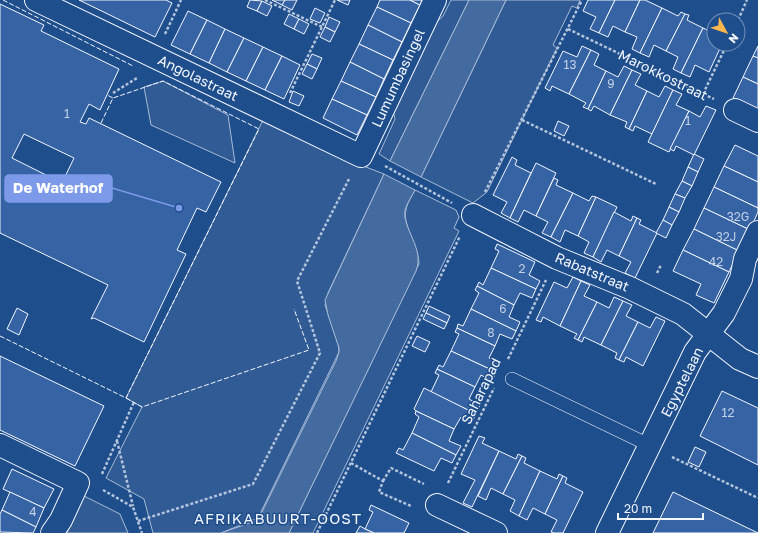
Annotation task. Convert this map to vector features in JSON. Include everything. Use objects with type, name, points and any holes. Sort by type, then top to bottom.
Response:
[{"type":"street","name":"Angolastraat","points":[[36,0],[360,156]]},
{"type":"street","name":"Lumumbasingel","points":[[360,156],[435,0]]},
{"type":"street","points":[[735,110],[758,121]]},
{"type":"street","name":"Rabatstraat","points":[[473,215],[557,258],[630,288],[683,314],[740,359],[758,367]]},
{"type":"street","name":"Egyptelaan","points":[[607,533],[651,446],[695,352],[724,313],[741,279],[745,260],[758,232]]},
{"type":"street","points":[[0,446],[87,485],[52,533]]},
{"type":"street","points":[[430,501],[496,533]]},
{"type":"lane","points":[[512,379],[651,446]]},
{"type":"path","points":[[265,0],[322,27]]},
{"type":"path","points":[[278,117],[335,0]]},
{"type":"path","points":[[316,533],[464,227],[473,215],[582,0]]},
{"type":"path","points":[[741,12],[746,0]]},
{"type":"path","name":"Marokkostraat","points":[[568,29],[735,110]]},
{"type":"path","points":[[703,94],[723,52]]},
{"type":"path","points":[[522,120],[656,184]]},
{"type":"path","points":[[138,520],[253,484],[320,353],[297,281],[360,156]]},
{"type":"path","points":[[382,165],[432,190]]},
{"type":"path","name":"Saharapad","points":[[507,361],[557,258]]},
{"type":"path","name":"Saharapad","points":[[430,501],[497,382]]},
{"type":"path","points":[[133,507],[87,485],[117,441],[134,402]]},
{"type":"path","points":[[117,441],[133,507],[142,533]]},
{"type":"path","points":[[651,446],[758,498]]},
{"type":"path","points":[[351,463],[384,481]]},
{"type":"path","points":[[390,468],[430,486],[430,501],[418,509],[379,492],[384,481],[390,468]]},
{"type":"shaded area","points":[[451,0],[469,0],[390,161],[379,154],[395,119],[392,107],[432,26],[443,16]]},
{"type":"shaded area","points":[[469,0],[506,0],[421,177],[390,161]]},
{"type":"shaded area","points":[[506,0],[580,0],[577,8],[572,6],[553,45],[557,48],[487,192],[473,203],[421,177]]},
{"type":"shaded area","points":[[163,81],[228,115],[235,163],[151,125],[144,87]]},
{"type":"shaded area","points":[[263,120],[335,155],[384,174],[328,293],[325,305],[338,342],[339,352],[258,518],[221,533],[153,533],[144,499],[106,478],[142,407],[126,398]]},
{"type":"shaded area","points":[[384,174],[415,190],[406,207],[405,217],[418,254],[416,271],[289,533],[221,533],[255,521],[261,514],[336,361],[339,348],[328,315],[325,300]]},
{"type":"shaded area","points":[[415,190],[456,210],[459,217],[454,228],[459,231],[313,533],[289,533],[419,264],[405,216],[407,205]]},
{"type":"shaded area","points":[[84,496],[120,514],[128,533],[67,533]]},
{"type":"building","points":[[79,0],[166,0],[172,3],[155,37]]},
{"type":"building","points":[[250,0],[262,1],[257,11],[247,7]]},
{"type":"building","points":[[272,0],[285,0],[282,5]]},
{"type":"building","points":[[285,0],[297,0],[292,10],[282,5]]},
{"type":"building","points":[[337,0],[350,0],[348,5]]},
{"type":"building","points":[[380,0],[410,0],[420,5],[411,23],[377,7]]},
{"type":"building","points":[[410,0],[422,0],[420,5]]},
{"type":"building","points":[[588,0],[615,0],[599,33],[590,29],[596,17],[583,11]]},
{"type":"building","points":[[615,0],[640,0],[625,32],[613,26],[608,37],[599,33]]},
{"type":"building","points":[[640,0],[645,0],[662,8],[640,53],[632,49],[637,37],[625,32]]},
{"type":"building","points":[[262,1],[272,6],[267,16],[257,11]]},
{"type":"building","points":[[0,4],[44,25],[41,31],[119,69],[100,110],[89,104],[80,122],[86,124],[89,118],[221,182],[206,212],[197,208],[177,250],[186,254],[144,342],[94,318],[91,319],[108,285],[0,233]],"holes":[[[24,134],[74,158],[62,183],[12,158]]]},
{"type":"building","points":[[377,7],[411,23],[402,42],[368,25]]},
{"type":"building","points":[[315,8],[325,13],[320,23],[310,19]]},
{"type":"building","points":[[662,8],[678,16],[681,12],[685,14],[666,51],[654,45],[649,57],[640,53]]},
{"type":"building","points":[[188,11],[207,20],[190,54],[171,45]]},
{"type":"building","points":[[289,14],[299,19],[294,29],[284,24]]},
{"type":"building","points":[[685,14],[689,15],[687,20],[703,28],[681,73],[673,69],[678,57],[666,51]]},
{"type":"building","points":[[329,17],[340,22],[335,32],[325,27]]},
{"type":"building","points":[[299,19],[309,24],[304,34],[294,29]]},
{"type":"building","points":[[207,20],[225,29],[209,63],[190,54]]},
{"type":"building","points":[[368,25],[402,42],[393,60],[359,44]]},
{"type":"building","points":[[325,27],[335,32],[330,42],[320,37]]},
{"type":"building","points":[[703,28],[706,29],[706,52],[718,52],[709,72],[695,65],[690,77],[681,73]]},
{"type":"building","points":[[225,29],[244,38],[227,72],[209,63]]},
{"type":"building","points":[[244,38],[263,47],[246,81],[227,72]]},
{"type":"building","points":[[359,44],[393,60],[384,79],[350,62]]},
{"type":"building","points":[[582,46],[591,50],[569,94],[552,86],[550,91],[545,88],[563,51],[577,57]]},
{"type":"building","points":[[758,46],[758,58],[753,56]]},
{"type":"building","points":[[263,47],[282,56],[265,90],[246,81]]},
{"type":"building","points":[[591,50],[599,54],[594,65],[606,71],[588,109],[583,107],[586,103],[569,94]]},
{"type":"building","points":[[312,54],[322,58],[317,69],[307,64]]},
{"type":"building","points":[[282,56],[300,65],[284,99],[265,90]]},
{"type":"building","points":[[753,56],[758,58],[758,84],[743,77]]},
{"type":"building","points":[[350,62],[384,79],[376,97],[341,81]]},
{"type":"building","points":[[307,64],[317,69],[312,79],[302,74]]},
{"type":"building","points":[[624,66],[632,70],[610,115],[594,106],[591,111],[588,109],[606,71],[618,77]]},
{"type":"building","points":[[632,70],[641,74],[635,85],[647,91],[629,129],[625,127],[627,122],[610,115]]},
{"type":"building","points":[[743,77],[758,84],[758,110],[733,98]]},
{"type":"building","points":[[341,81],[376,97],[367,115],[332,99]]},
{"type":"building","points":[[665,86],[673,90],[652,134],[635,126],[633,131],[629,129],[647,91],[659,97]]},
{"type":"building","points":[[673,90],[682,94],[676,105],[689,111],[669,152],[648,142]]},
{"type":"building","points":[[293,91],[304,96],[299,106],[289,102]]},
{"type":"building","points":[[332,99],[367,115],[357,135],[323,118]]},
{"type":"building","points":[[706,106],[716,110],[694,155],[676,146],[674,151],[670,149],[689,111],[700,117]]},
{"type":"building","points":[[558,121],[569,126],[564,136],[554,131]]},
{"type":"building","points":[[735,145],[758,156],[758,182],[724,166]]},
{"type":"building","points":[[694,154],[704,159],[698,172],[688,167]]},
{"type":"building","points":[[512,157],[517,160],[515,165],[531,173],[510,218],[501,213],[507,202],[493,195]]},
{"type":"building","points":[[536,163],[556,173],[536,216],[524,210],[518,222],[510,218]]},
{"type":"building","points":[[724,166],[758,182],[758,208],[714,187]]},
{"type":"building","points":[[688,167],[698,172],[692,186],[682,181]]},
{"type":"building","points":[[554,178],[558,180],[556,185],[573,193],[551,237],[542,233],[548,222],[536,216]]},
{"type":"building","points":[[682,181],[692,186],[685,198],[675,194]]},
{"type":"building","points":[[714,187],[758,208],[758,212],[750,230],[704,208]]},
{"type":"building","points":[[573,193],[589,201],[592,196],[596,197],[578,236],[565,230],[560,242],[551,237]]},
{"type":"building","points":[[675,194],[685,198],[679,212],[669,207]]},
{"type":"building","points":[[596,197],[617,207],[593,257],[584,253],[589,242],[578,236]]},
{"type":"building","points":[[669,207],[679,212],[672,225],[663,220]]},
{"type":"building","points":[[704,208],[750,230],[739,251],[694,229]]},
{"type":"building","points":[[614,212],[631,221],[633,216],[637,218],[619,256],[607,250],[601,262],[593,257]]},
{"type":"building","points":[[637,218],[641,220],[639,224],[657,233],[635,278],[625,273],[631,262],[619,256]]},
{"type":"building","points":[[663,220],[672,225],[666,238],[656,233]]},
{"type":"building","points":[[694,229],[739,251],[729,272],[683,250]]},
{"type":"building","points":[[497,244],[535,262],[529,275],[540,281],[536,289],[491,268],[499,251],[495,249]]},
{"type":"building","points":[[683,250],[729,272],[714,303],[696,295],[701,284],[673,271]]},
{"type":"building","points":[[491,268],[536,289],[532,298],[520,293],[514,305],[477,286],[479,282],[483,285]]},
{"type":"building","points":[[573,277],[581,281],[560,326],[543,317],[541,322],[536,320],[554,282],[567,288]]},
{"type":"building","points":[[581,281],[590,285],[584,296],[597,302],[578,340],[574,338],[577,334],[560,326]]},
{"type":"building","points":[[477,286],[514,305],[509,317],[520,322],[516,331],[471,309],[479,293],[475,290]]},
{"type":"building","points":[[614,297],[623,301],[601,345],[584,337],[582,342],[578,340],[597,302],[609,308]]},
{"type":"building","points":[[623,301],[632,305],[626,316],[638,322],[619,360],[615,358],[617,353],[601,345]]},
{"type":"building","points":[[429,306],[450,316],[447,323],[426,313]]},
{"type":"building","points":[[17,308],[28,314],[19,335],[7,329]]},
{"type":"building","points":[[471,309],[516,331],[512,339],[500,334],[495,346],[457,328],[458,324],[463,326]]},
{"type":"building","points":[[426,313],[447,323],[444,329],[423,319]]},
{"type":"building","points":[[656,317],[665,321],[643,366],[626,357],[624,362],[619,360],[638,322],[650,328]]},
{"type":"building","points":[[457,328],[495,346],[489,358],[500,364],[496,372],[451,351],[459,334],[455,332]]},
{"type":"building","points":[[417,336],[430,342],[425,352],[412,346]]},
{"type":"building","points":[[451,351],[496,372],[492,381],[481,375],[475,387],[437,369],[439,365],[443,367]]},
{"type":"building","points":[[0,356],[104,406],[75,466],[0,430]]},
{"type":"building","points":[[437,369],[475,387],[469,399],[480,405],[476,414],[431,392],[439,375],[435,373]]},
{"type":"building","points":[[424,388],[476,414],[472,422],[461,417],[454,429],[416,411],[414,409]]},
{"type":"building","points":[[722,391],[758,408],[758,465],[700,436]]},
{"type":"building","points":[[416,411],[454,429],[449,441],[461,446],[456,455],[412,433],[419,417],[415,414]]},
{"type":"building","points":[[412,433],[456,455],[452,463],[441,458],[434,471],[396,453],[399,448],[403,450]]},
{"type":"building","points":[[479,436],[485,438],[482,443],[499,451],[472,507],[463,503],[475,480],[461,474]]},
{"type":"building","points":[[695,447],[706,452],[699,467],[688,462]]},
{"type":"building","points":[[499,451],[516,459],[518,454],[522,456],[503,494],[491,488],[486,500],[478,496]]},
{"type":"building","points":[[522,456],[526,458],[524,463],[540,471],[519,516],[510,511],[515,500],[503,494]]},
{"type":"building","points":[[12,469],[54,489],[44,508],[3,489]]},
{"type":"building","points":[[540,471],[557,479],[559,474],[563,476],[545,514],[533,508],[527,520],[519,516]]},
{"type":"building","points":[[563,476],[567,478],[565,483],[583,492],[563,533],[554,533],[551,532],[557,520],[545,514]]},
{"type":"building","points":[[10,492],[44,508],[36,527],[2,510]]},
{"type":"building","points":[[673,492],[758,533],[653,533]]},
{"type":"building","points":[[371,505],[409,523],[404,533],[374,533],[365,529],[373,512],[369,510]]},
{"type":"building","points":[[2,510],[36,527],[33,533],[0,532],[0,514]]},
{"type":"building","points":[[360,526],[365,529],[374,533],[356,533]]},
{"type":"fence","points":[[3,0],[133,66]]},
{"type":"fence","points":[[0,336],[126,398],[259,129],[163,81],[113,98]]},
{"type":"fence","points":[[101,123],[113,98],[107,95]]},
{"type":"fence","points":[[126,398],[142,407],[309,350],[294,309]]},
{"type":"place","name":"De Waterhof","points":[[179,208]]},
{"type":"district","name":"AFRIKABUURT-OOST","points":[[278,519]]}]
